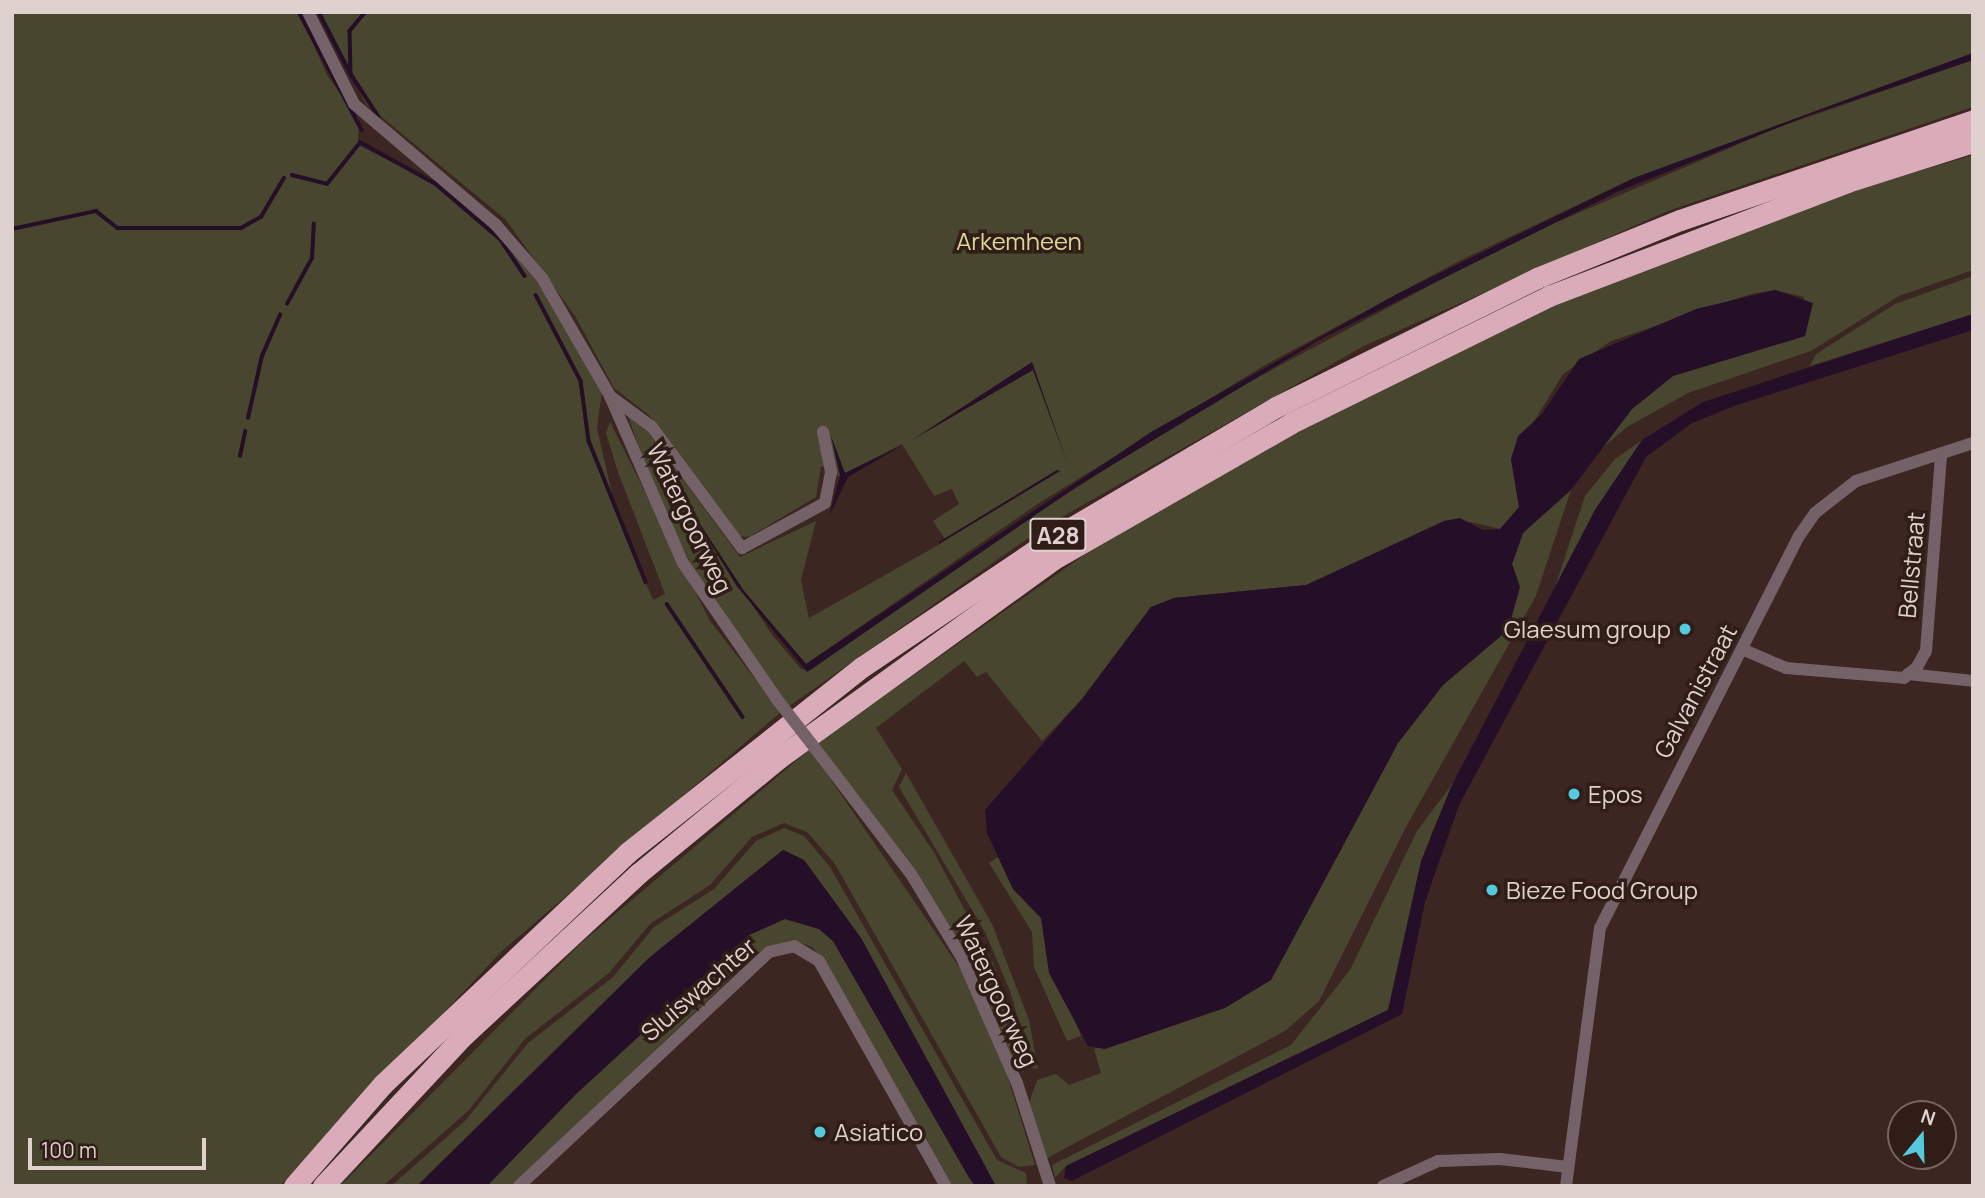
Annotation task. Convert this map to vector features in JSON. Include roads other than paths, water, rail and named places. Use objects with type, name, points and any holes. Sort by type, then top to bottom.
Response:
[{"type":"highway","name":"A28","points":[[295,1186],[383,1084],[627,853],[851,675],[1052,539],[1276,407],[1536,278],[1693,215],[1973,120]]},
{"type":"highway","name":"A28","points":[[323,1186],[464,1035],[639,873],[779,758],[1054,559],[1303,416],[1524,308],[1679,244],[1973,142]]},
{"type":"street","name":"Watergoorweg","points":[[308,12],[354,104],[504,234],[542,278],[610,396],[683,563],[776,698],[904,865],[958,950],[1012,1070],[1050,1186]]},
{"type":"street","points":[[610,396],[652,427],[742,548],[825,503],[831,472],[823,432]]},
{"type":"street","name":"Galvanistraat","points":[[1566,1186],[1600,928],[1742,649],[1815,513],[1856,481],[1973,443]]},
{"type":"street","name":"Bellstraat","points":[[1908,674],[1926,651],[1941,454]]},
{"type":"street","points":[[1742,649],[1786,668],[1908,674],[1973,681]]},
{"type":"street","name":"Sluiswachter","points":[[519,1186],[769,952],[794,946],[819,961],[946,1186]]},
{"type":"street","points":[[1383,1186],[1438,1161],[1500,1159],[1568,1167]]},
{"type":"waterway","points":[[299,12],[362,130]]},
{"type":"waterway","points":[[319,12],[351,74]]},
{"type":"waterway","points":[[366,12],[350,31],[351,74],[379,117]]},
{"type":"waterway","points":[[360,142],[436,184],[501,240],[525,276]]},
{"type":"waterway","points":[[292,175],[327,184],[358,145]]},
{"type":"waterway","points":[[12,229],[96,211],[118,228],[241,228],[261,217],[284,178]]},
{"type":"waterway","points":[[287,304],[312,258],[314,224]]},
{"type":"waterway","points":[[536,295],[581,381],[589,441],[646,582]]},
{"type":"waterway","points":[[248,418],[262,356],[280,315]]},
{"type":"waterway","points":[[240,456],[245,432]]},
{"type":"waterway","points":[[667,604],[743,717]]},
{"type":"place","name":"Glaesum group","points":[[1685,629]]},
{"type":"place","name":"Epos","points":[[1574,794]]},
{"type":"place","name":"Bieze Food Group","points":[[1492,890]]},
{"type":"place","name":"Asiatico","points":[[820,1132]]},
{"type":"park label","name":"Arkemheen","points":[[1019,241]]}]
